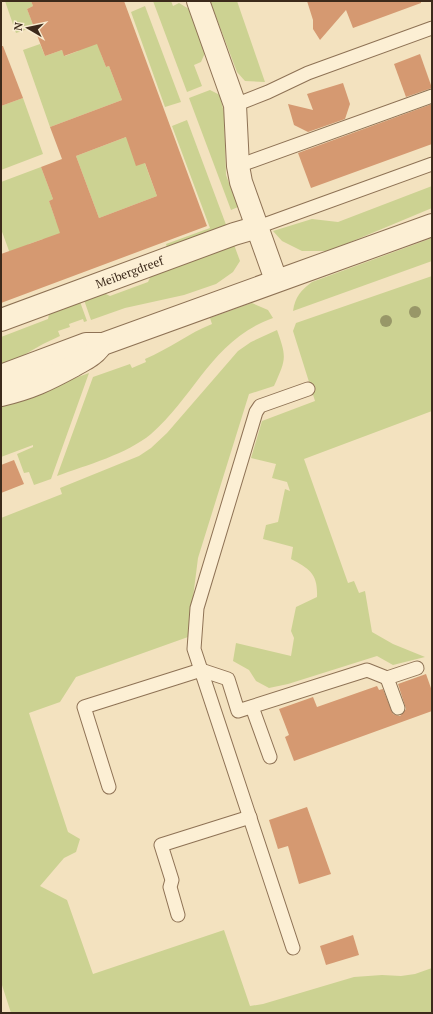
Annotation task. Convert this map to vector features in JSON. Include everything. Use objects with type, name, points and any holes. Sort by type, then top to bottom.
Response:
[{"type":"street","points":[[198,1],[235,105],[238,166],[241,182],[276,280]]},
{"type":"street","points":[[1,376],[86,344],[103,344],[276,280],[432,225]]},
{"type":"street","name":"Meibergdreef","points":[[1,320],[212,242],[258,227]]},
{"type":"street","points":[[1,395],[27,389],[49,380],[93,356],[103,344]]},
{"type":"lane","points":[[235,105],[268,92],[308,73],[432,28]]},
{"type":"lane","points":[[238,166],[432,96]]},
{"type":"lane","points":[[258,227],[432,164]]},
{"type":"lane","points":[[293,948],[194,649],[197,608],[256,412],[260,406],[308,389]]},
{"type":"lane","points":[[109,787],[84,708],[201,670],[228,679],[238,711],[367,670],[387,678],[417,668]]},
{"type":"lane","points":[[387,678],[398,708]]},
{"type":"lane","points":[[252,707],[270,757]]},
{"type":"lane","points":[[178,915],[170,887],[172,880],[161,845],[250,817]]},
{"type":"green space","points":[[5,1],[31,1],[33,6],[27,9],[34,27],[16,33]]},
{"type":"green space","points":[[153,1],[171,1],[173,6],[179,3],[189,9],[205,53],[201,62],[194,65],[202,86],[187,92]]},
{"type":"green space","points":[[210,1],[237,1],[265,82],[245,81],[237,72]]},
{"type":"green space","points":[[145,6],[181,102],[165,107],[131,12]]},
{"type":"green space","points":[[98,36],[101,54],[106,67],[109,66],[122,100],[50,127],[23,50],[40,44],[45,56],[62,50],[65,56],[78,51],[76,44]]},
{"type":"green space","points":[[210,90],[220,95],[224,113],[226,175],[238,207],[231,210],[189,98]]},
{"type":"green space","points":[[23,98],[43,154],[1,170],[1,106]]},
{"type":"green space","points":[[187,120],[228,230],[168,251],[166,244],[210,228],[172,126]]},
{"type":"green space","points":[[134,134],[157,196],[99,218],[76,156]]},
{"type":"green space","points":[[41,167],[53,199],[49,201],[56,221],[68,239],[46,247],[43,239],[29,244],[12,259],[1,229],[1,182]]},
{"type":"green space","points":[[432,186],[432,208],[329,251],[302,251],[282,241],[273,231],[312,219],[338,222]]},
{"type":"green space","points":[[432,238],[432,261],[293,311],[299,294],[312,282]]},
{"type":"green space","points":[[233,242],[240,261],[233,272],[216,284],[184,295],[125,308],[91,320],[83,297],[100,291],[110,296],[148,282],[153,271]]},
{"type":"green space","points":[[432,276],[432,411],[304,459],[348,583],[354,581],[359,593],[365,591],[372,632],[393,644],[425,657],[393,665],[377,656],[288,684],[269,688],[256,681],[249,670],[233,661],[236,643],[291,656],[294,638],[291,631],[296,607],[317,597],[316,583],[312,573],[291,559],[293,547],[263,539],[266,525],[278,522],[285,489],[290,491],[287,482],[272,478],[276,464],[251,458],[262,421],[315,401],[293,331],[296,323]]},
{"type":"green space","points":[[79,299],[87,321],[84,322],[83,319],[69,324],[70,327],[58,331],[60,336],[1,368],[1,337],[48,319],[50,310]]},
{"type":"green space","points":[[252,303],[268,310],[273,318],[252,328],[219,354],[167,419],[151,434],[119,453],[57,476],[93,377],[130,364],[132,368],[146,362],[145,359],[212,324],[210,318]]},
{"type":"green space","points":[[277,330],[284,353],[283,364],[274,386],[249,394],[198,558],[188,637],[76,677],[60,702],[29,713],[68,832],[80,839],[76,852],[64,858],[40,886],[67,900],[93,974],[224,930],[250,1006],[263,1004],[354,977],[382,975],[401,976],[415,974],[432,968],[432,1013],[11,1013],[1,982],[1,518],[62,494],[60,488],[139,456],[151,448],[167,433],[238,351],[251,342]]},
{"type":"green space","points":[[89,373],[51,479],[34,485],[29,472],[24,473],[17,454],[33,447],[33,445],[1,457],[1,405]]},
{"type":"building","points":[[31,1],[124,1],[207,226],[1,303],[1,254],[60,233],[49,201],[53,199],[41,167],[62,159],[50,127],[122,100],[109,66],[106,67],[97,44],[64,56],[62,50],[45,56],[27,9],[33,6]],"holes":[[[126,137],[136,166],[145,163],[157,196],[99,218],[76,156]]]},
{"type":"building","points":[[307,1],[421,1],[421,3],[353,28],[346,10],[320,40],[313,29],[313,20]]},
{"type":"building","points":[[1,46],[3,46],[23,98],[1,106]]},
{"type":"building","points":[[420,54],[432,88],[406,97],[394,64]]},
{"type":"building","points":[[343,83],[350,104],[345,119],[308,132],[294,125],[288,104],[313,110],[307,94]]},
{"type":"building","points":[[432,104],[432,144],[311,188],[298,153]]},
{"type":"building","points":[[14,460],[24,484],[1,493],[1,465]]},
{"type":"building","points":[[426,674],[432,691],[432,711],[294,761],[285,737],[289,735],[279,709],[313,697],[317,707],[377,686],[379,690],[383,689],[393,714],[400,716],[406,709],[398,684]]},
{"type":"building","points":[[307,807],[331,874],[299,884],[288,846],[278,849],[269,820]]},
{"type":"building","points":[[353,935],[359,955],[326,965],[320,946]]}]
